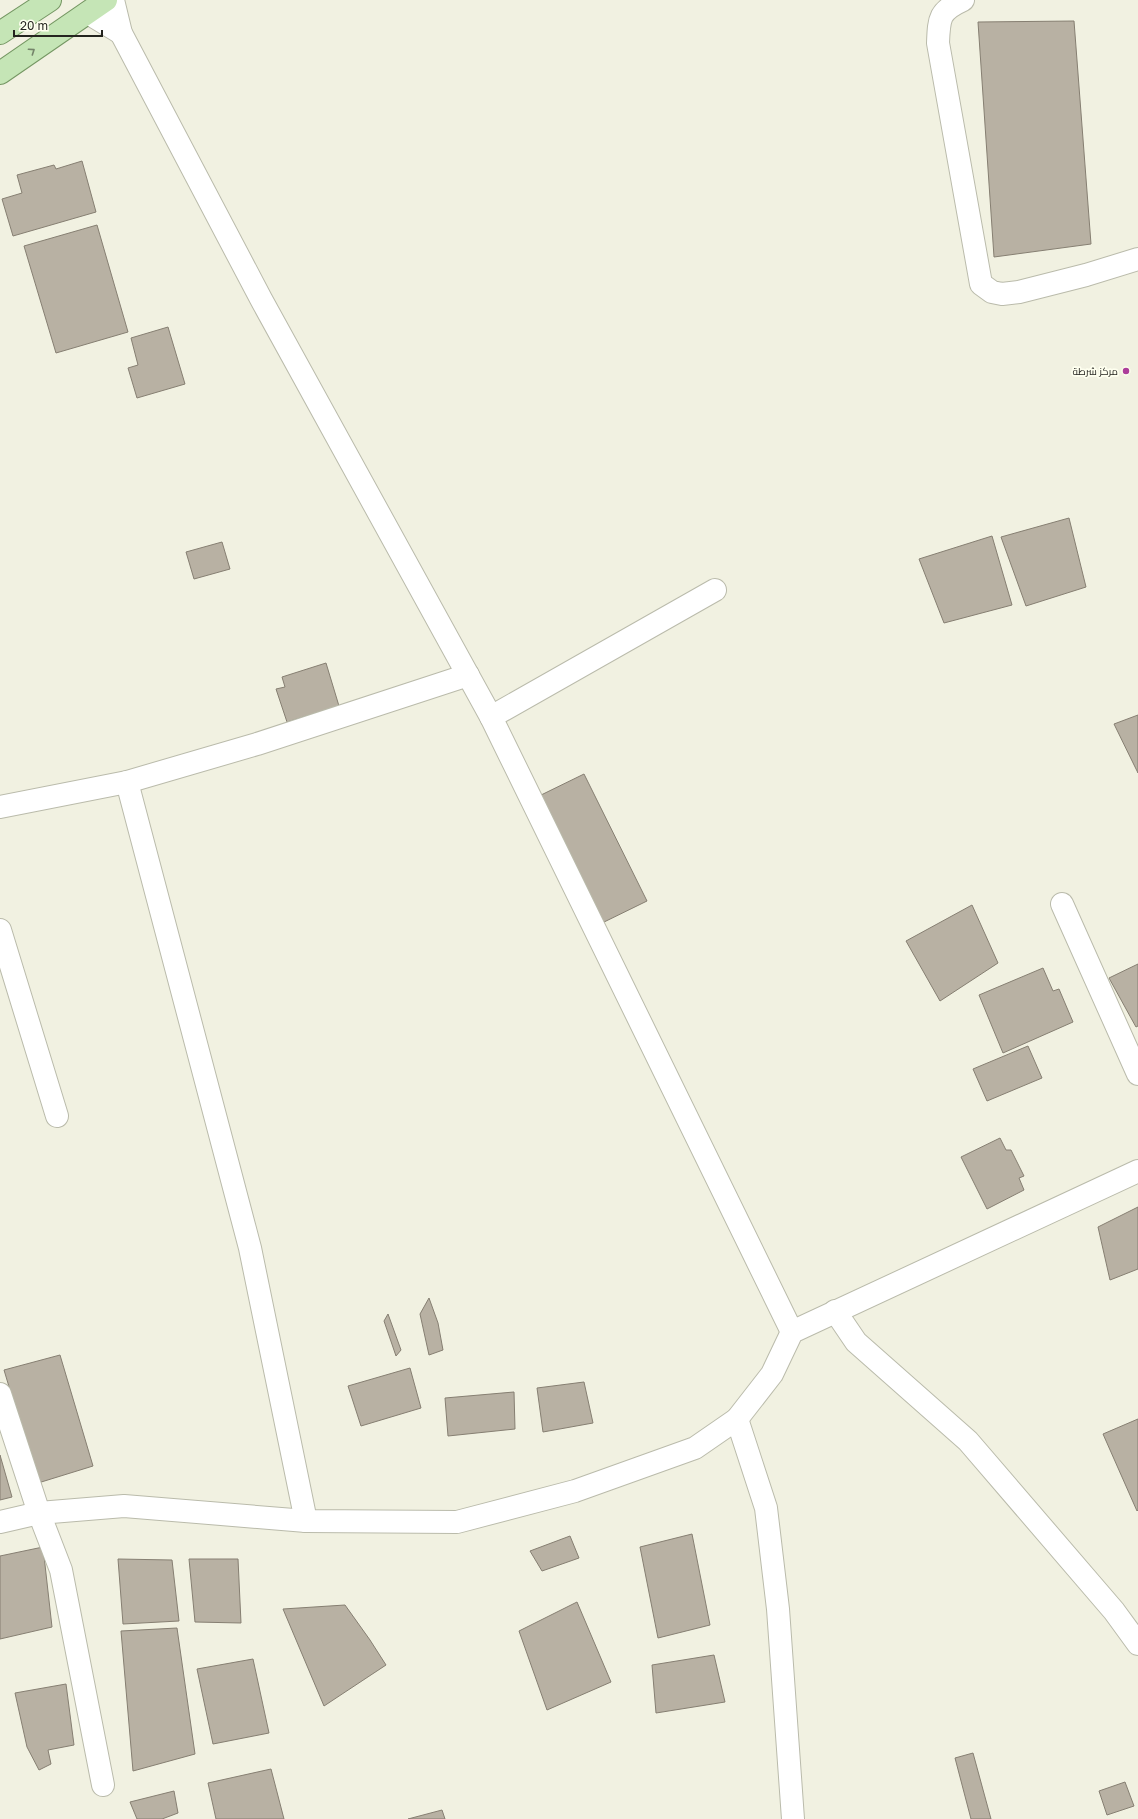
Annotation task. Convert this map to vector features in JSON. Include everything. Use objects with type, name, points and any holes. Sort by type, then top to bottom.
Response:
[{"type":"main road","points":[[0,33],[50,0]]},
{"type":"main road","points":[[0,73],[84,6],[106,0]]},
{"type":"street","points":[[113,0],[121,33],[261,299],[491,717],[792,1332]]},
{"type":"street","points":[[963,0],[949,6],[942,14],[938,24],[938,43],[981,284],[992,292],[1002,294],[1019,292],[1086,276],[1138,259]]},
{"type":"street","points":[[84,6],[121,33]]},
{"type":"street","points":[[491,717],[714,590]]},
{"type":"street","points":[[0,806],[127,782],[257,744],[468,675]]},
{"type":"street","points":[[127,782],[250,1248],[306,1521]]},
{"type":"street","points":[[1062,904],[1138,1074]]},
{"type":"street","points":[[0,930],[57,1116]]},
{"type":"street","points":[[0,1522],[39,1513],[124,1506],[306,1521],[457,1522],[575,1491],[695,1448],[737,1419],[772,1374],[792,1332],[1138,1171]]},
{"type":"street","points":[[835,1311],[856,1342],[968,1441],[1114,1611],[1138,1644]]},
{"type":"street","points":[[0,1394],[39,1513],[61,1570],[102,1785]]},
{"type":"street","points":[[737,1419],[766,1508],[778,1609],[793,1819]]},
{"type":"building","points":[[1074,21],[1091,244],[994,257],[978,22]]},
{"type":"building","points":[[82,161],[96,212],[13,236],[2,199],[22,193],[17,175],[54,165],[56,169]]},
{"type":"building","points":[[97,225],[128,332],[56,353],[24,246]]},
{"type":"building","points":[[168,327],[185,384],[137,398],[128,368],[138,365],[131,338]]},
{"type":"building","points":[[1069,518],[1086,587],[1026,606],[1001,537]]},
{"type":"building","points":[[992,536],[1012,605],[944,623],[919,559]]},
{"type":"building","points":[[222,542],[230,569],[194,579],[186,552]]},
{"type":"building","points":[[326,663],[339,706],[287,722],[276,689],[285,687],[282,677]]},
{"type":"building","points":[[1138,715],[1138,773],[1114,724]]},
{"type":"building","points":[[584,774],[647,901],[600,924],[537,797]]},
{"type":"building","points":[[972,905],[998,963],[940,1001],[906,941]]},
{"type":"building","points":[[1138,964],[1138,1026],[1136,1027],[1109,978]]},
{"type":"building","points":[[1043,968],[1053,991],[1059,989],[1073,1022],[1003,1053],[979,995]]},
{"type":"building","points":[[1028,1046],[1042,1078],[987,1101],[973,1069]]},
{"type":"building","points":[[1000,1138],[1006,1150],[1011,1150],[1024,1176],[1019,1178],[1024,1190],[987,1209],[961,1157]]},
{"type":"building","points":[[1138,1207],[1138,1269],[1110,1280],[1098,1227]]},
{"type":"building","points":[[429,1298],[438,1323],[443,1350],[429,1355],[420,1314]]},
{"type":"building","points":[[388,1314],[401,1350],[396,1356],[384,1321]]},
{"type":"building","points":[[60,1355],[93,1466],[38,1483],[4,1370]]},
{"type":"building","points":[[410,1368],[421,1408],[361,1426],[348,1386]]},
{"type":"building","points":[[584,1382],[593,1423],[543,1432],[537,1388]]},
{"type":"building","points":[[514,1392],[515,1429],[448,1436],[445,1398]]},
{"type":"building","points":[[1138,1419],[1138,1510],[1137,1511],[1103,1434]]},
{"type":"building","points":[[0,1455],[12,1497],[0,1500]]},
{"type":"building","points":[[692,1534],[710,1625],[658,1638],[640,1547]]},
{"type":"building","points":[[570,1536],[579,1558],[542,1571],[530,1551]]},
{"type":"building","points":[[43,1547],[52,1627],[0,1639],[0,1556]]},
{"type":"building","points":[[118,1559],[172,1560],[179,1621],[123,1624]]},
{"type":"building","points":[[189,1559],[238,1559],[241,1623],[195,1622]]},
{"type":"building","points":[[577,1602],[611,1682],[547,1710],[519,1631]]},
{"type":"building","points":[[345,1605],[386,1665],[324,1706],[283,1609]]},
{"type":"building","points":[[177,1628],[195,1754],[133,1771],[121,1631]]},
{"type":"building","points":[[714,1655],[725,1702],[656,1713],[652,1665]]},
{"type":"building","points":[[253,1659],[269,1733],[213,1744],[197,1669]]},
{"type":"building","points":[[66,1684],[74,1745],[48,1750],[51,1764],[39,1770],[27,1747],[15,1693]]},
{"type":"building","points":[[973,1753],[991,1819],[971,1819],[955,1758]]},
{"type":"building","points":[[271,1769],[284,1819],[216,1819],[208,1783]]},
{"type":"building","points":[[1125,1782],[1134,1806],[1107,1815],[1099,1791]]},
{"type":"building","points":[[174,1791],[178,1813],[162,1819],[137,1819],[130,1802]]},
{"type":"building","points":[[442,1810],[445,1819],[408,1819]]},
{"type":"place","name":"مركز شرطة","points":[[1126,371]]}]
